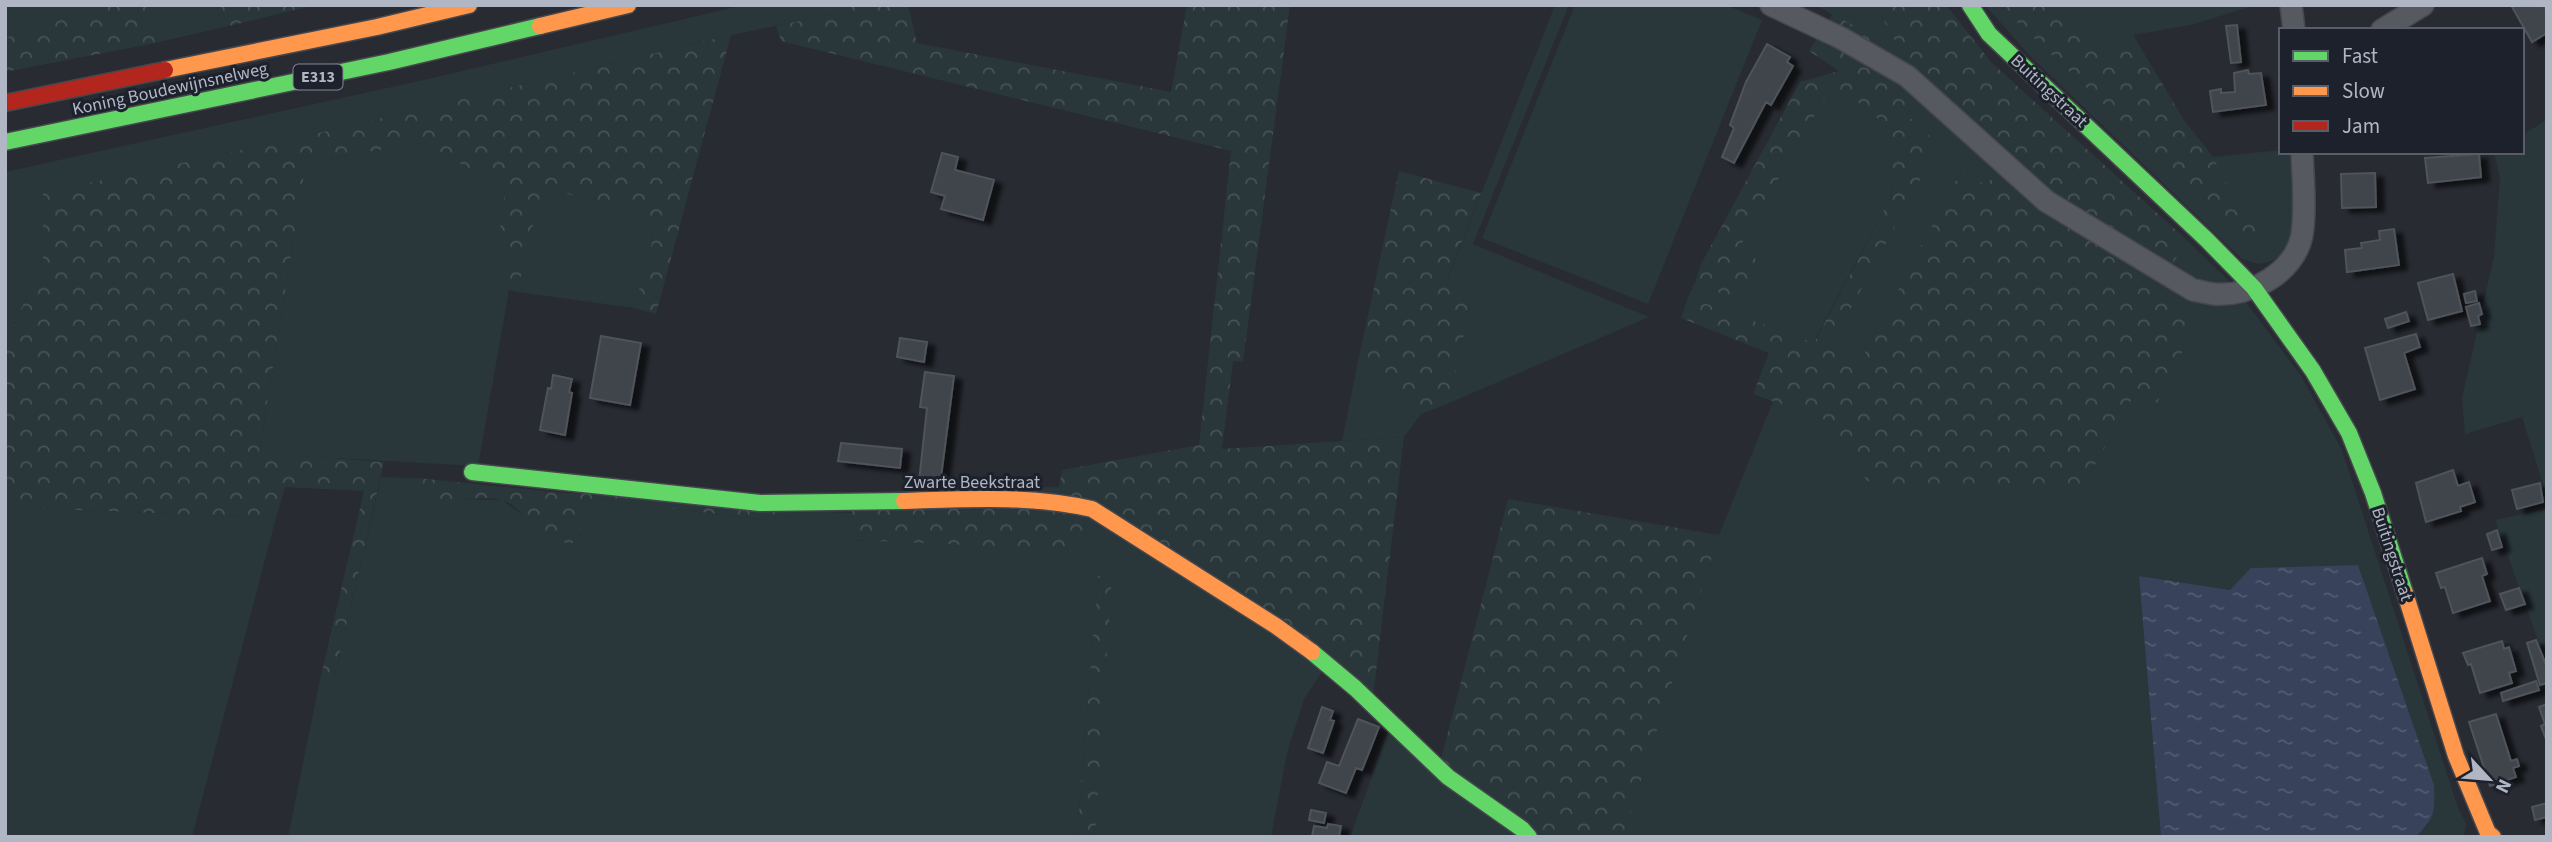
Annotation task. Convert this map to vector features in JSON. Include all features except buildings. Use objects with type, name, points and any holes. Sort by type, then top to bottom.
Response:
[{"type":"main road","name":"Koning Boudewijnsnelweg","points":[[5,103],[377,27],[469,5]]},
{"type":"main road","name":"Koning Boudewijnsnelweg","points":[[5,142],[389,62],[628,5]]},
{"type":"main road","name":"Buitingstraat","points":[[1970,5],[1989,34],[2254,288],[2313,371],[2349,433],[2373,493],[2456,756],[2488,833],[2493,837]]},
{"type":"main road","name":"Zwarte Beekstraat","points":[[472,472],[760,503],[816,504],[1000,498],[1061,502],[1093,509],[1276,626],[1317,656],[1355,688],[1448,777],[1522,829],[1529,837]]},
{"type":"street","points":[[1771,5],[1842,37],[1907,76],[2046,201],[2193,290],[2216,295],[2254,288],[2277,274],[2296,254],[2302,234],[2302,154]]},
{"type":"street","points":[[2291,5],[2294,28]]},
{"type":"street","points":[[2385,28],[2423,5]]},
{"type":"green space","points":[[5,5],[101,5],[5,38]]},
{"type":"green space","points":[[101,5],[149,5],[155,43],[5,72],[5,38]]},
{"type":"green space","points":[[149,5],[217,5],[220,28],[155,43]]},
{"type":"green space","points":[[217,5],[316,5],[220,28]]},
{"type":"green space","points":[[744,5],[846,5],[846,11],[718,38],[310,135],[44,193],[43,258],[5,347],[5,172],[419,81]]},
{"type":"green space","points":[[846,5],[908,5],[917,43],[1171,92],[1187,5],[1290,5],[1243,362],[1233,361],[1222,449],[1404,437],[1373,697],[1102,521],[1084,550],[854,540],[850,493],[1059,487],[1062,470],[1199,445],[1231,151],[781,41],[776,26],[846,11]]},
{"type":"green space","points":[[1555,5],[1569,5],[1473,244],[1649,317],[1449,403],[1473,293],[1447,281]]},
{"type":"green space","points":[[1575,5],[1726,5],[1762,20],[1648,304],[1482,238]]},
{"type":"green space","points":[[1815,5],[1875,5],[1902,53]]},
{"type":"green space","points":[[1875,5],[1946,5],[1992,63],[2188,241],[2151,295],[2200,316],[2157,403],[2137,390],[2082,488],[1903,486],[1867,481],[1844,447],[1836,424],[1753,394],[1769,353],[1681,318],[1688,297],[1814,343],[1893,193],[1889,150],[1883,127],[1875,115],[1863,105],[1839,95],[1826,99],[1816,113],[1738,250],[1759,261],[1742,298],[1708,290],[1696,280],[1700,266],[1800,82],[1839,71],[1809,51],[1833,14],[1902,53]],"holes":[[[1938,92],[1998,171],[1985,186],[1963,167],[1860,362],[1829,349],[1939,145],[1906,114]]]},
{"type":"green space","points":[[1985,5],[1999,5],[2246,239],[2263,228],[2232,195],[2213,157],[2279,150],[2279,154],[2291,154],[2293,233],[2289,247],[2282,257],[2258,264],[2242,259],[2029,55]]},
{"type":"green space","points":[[1999,5],[2056,5],[2107,60],[2133,35],[2184,120],[2213,157],[2232,195],[2263,228],[2246,239]]},
{"type":"green space","points":[[2056,5],[2256,5],[2191,25],[2133,35],[2108,61]]},
{"type":"green space","points":[[731,35],[656,314],[634,308],[652,243],[651,222],[622,205],[542,189],[517,292],[500,288],[510,239],[500,227],[505,189],[423,142],[306,163],[259,453],[384,462],[331,691],[318,689],[364,491],[285,487],[276,518],[5,507],[5,347],[43,258],[43,193],[310,135]]},
{"type":"green space","points":[[1839,95],[1863,105],[1875,115],[1883,127],[1889,149],[1893,193],[1813,343],[1688,297],[1696,280],[1708,290],[1737,250],[1816,113],[1826,99]]},
{"type":"green space","points":[[1925,101],[1998,171],[1985,187],[1963,167],[1860,362],[1829,349],[1939,145],[1906,114]]},
{"type":"green space","points":[[2547,120],[2547,497],[2522,417],[2465,434],[2462,398],[2494,256],[2500,178],[2494,154],[2524,154],[2524,134]]},
{"type":"green space","points":[[423,142],[505,189],[500,227],[510,239],[500,288],[509,290],[478,466],[259,454],[306,163]]},
{"type":"green space","points":[[1399,171],[1481,193],[1447,280],[1473,293],[1449,403],[1421,414],[1397,402],[1399,376],[1357,366]]},
{"type":"green space","points":[[542,189],[622,205],[651,222],[652,243],[634,308],[517,292]]},
{"type":"green space","points":[[2188,241],[2233,285],[2301,376],[2342,450],[2457,805],[2466,824],[2464,837],[2416,837],[2428,825],[2434,785],[2358,565],[2252,568],[2231,590],[2139,576],[2161,837],[1623,837],[1719,535],[1773,401],[1836,424],[1844,447],[2082,488],[2137,390],[2157,402],[2200,316],[2151,295]]},
{"type":"green space","points":[[1357,366],[1400,376],[1397,402],[1421,414],[1404,437],[1342,441]]},
{"type":"green space","points":[[381,477],[417,478],[417,489],[438,494],[442,515],[458,514],[461,499],[502,500],[517,511],[580,536],[583,498],[773,521],[776,510],[852,513],[855,541],[1102,521],[1324,669],[1304,699],[1287,753],[1271,837],[1095,837],[1111,575],[1098,576],[1077,837],[288,837],[318,689],[331,691]]},
{"type":"green space","points":[[417,478],[563,493],[779,497],[774,521],[583,498],[580,536],[571,544],[548,536],[510,504],[496,499],[461,499],[458,514],[450,521],[442,515],[438,494],[416,490]]},
{"type":"green space","points":[[1508,499],[1719,535],[1623,837],[1536,837],[1440,763]]},
{"type":"green space","points":[[5,507],[276,518],[192,837],[5,837]]},
{"type":"green space","points":[[2547,509],[2547,645],[2540,646],[2495,520]]},
{"type":"green space","points":[[1112,575],[1095,837],[1077,837],[1098,576]]},
{"type":"green space","points":[[1389,729],[1519,837],[1350,837]]},
{"type":"water","points":[[2358,565],[2434,785],[2434,808],[2427,825],[2416,837],[2161,837],[2139,576],[2230,590],[2251,568]]},
{"type":"traffic: fast","points":[[1970,5],[1989,34],[2207,240],[2254,288],[2313,371],[2349,433],[2373,493],[2405,593]]},
{"type":"traffic: fast","points":[[5,142],[389,62],[540,26]]},
{"type":"traffic: fast","points":[[472,472],[760,503],[904,501]]},
{"type":"traffic: fast","points":[[1312,652],[1355,688],[1448,777],[1522,829],[1529,837]]},
{"type":"traffic: slow","points":[[165,70],[377,27],[469,5]]},
{"type":"traffic: slow","points":[[540,26],[628,5]]},
{"type":"traffic: slow","points":[[904,501],[1022,500],[1092,509],[1276,626],[1312,652]]},
{"type":"traffic: slow","points":[[2405,593],[2456,756],[2488,833],[2493,837]]},
{"type":"traffic: jam","points":[[5,103],[165,70]]}]
